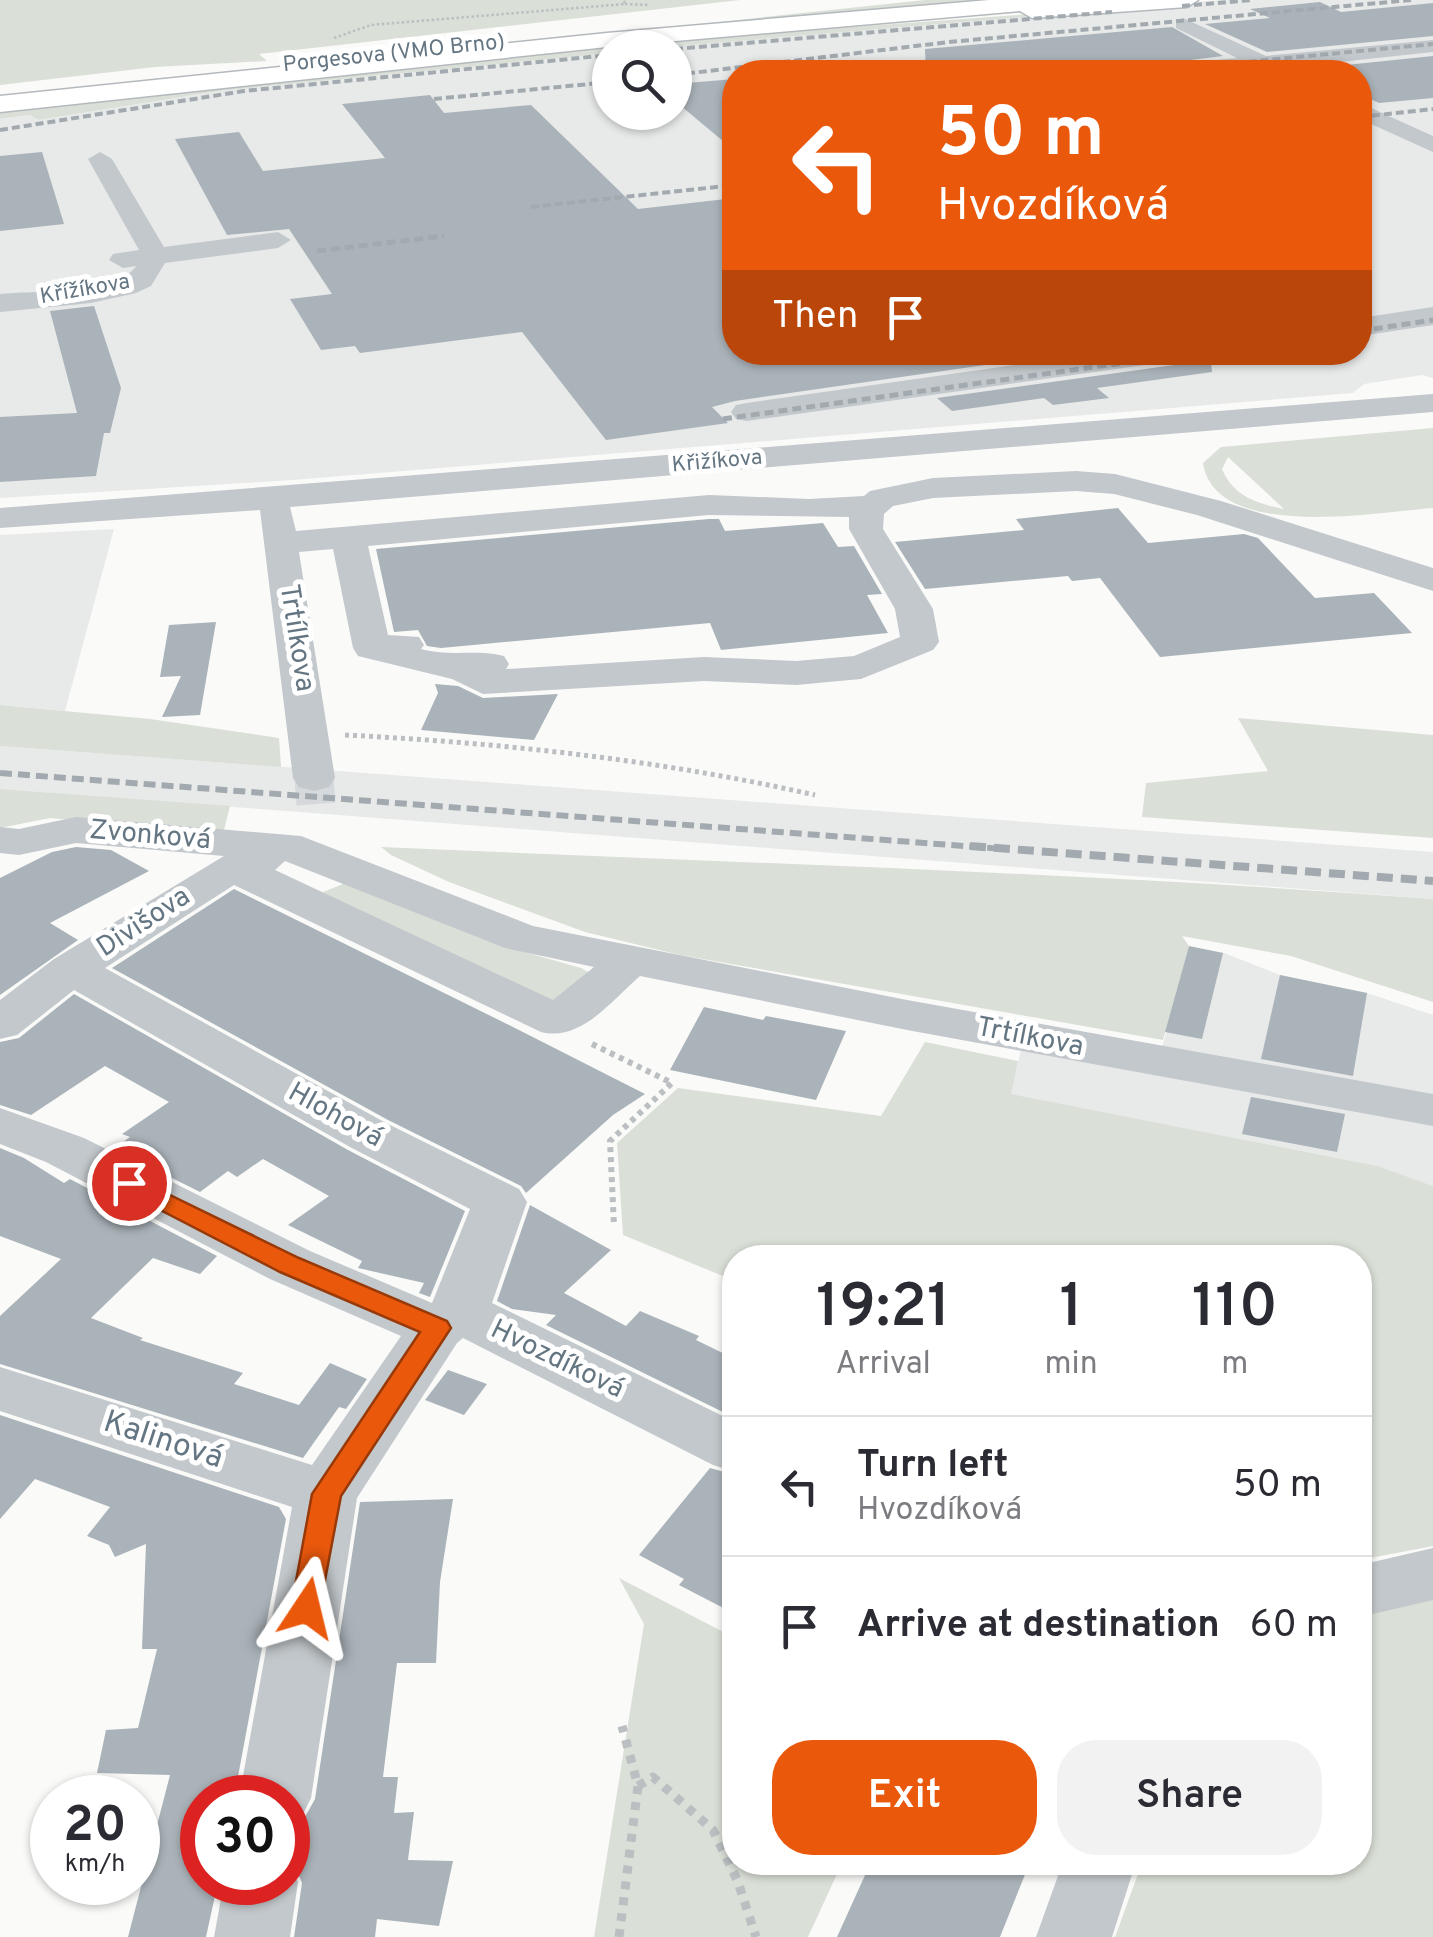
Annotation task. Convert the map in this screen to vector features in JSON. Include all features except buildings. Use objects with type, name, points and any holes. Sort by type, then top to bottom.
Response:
[{"type":"highway","points":[[736,18],[862,0]]},
{"type":"highway","points":[[736,18],[902,0]]},
{"type":"highway","points":[[0,104],[155,83],[1069,0]]},
{"type":"highway","points":[[520,49],[1185,12]]},
{"type":"highway","name":"Porgesova (VMO Brno)","points":[[0,95],[155,83],[736,18]]},
{"type":"street","points":[[1185,12],[1260,60]]},
{"type":"street","points":[[1331,60],[1433,46]]},
{"type":"street","points":[[1372,116],[1433,145]]},
{"type":"street","name":"Křížíkova","points":[[100,160],[156,255]]},
{"type":"street","name":"Křížíkova","points":[[0,279],[278,240]]},
{"type":"street","name":"Křížíkova","points":[[0,302],[139,282],[156,255]]},
{"type":"street","points":[[1372,324],[1433,316]]},
{"type":"street","points":[[748,412],[1081,365]]},
{"type":"street","name":"Křižíkova","points":[[0,518],[1433,403]]},
{"type":"street","points":[[904,447],[932,488]]},
{"type":"street","points":[[453,654],[483,682],[704,668],[796,674],[861,667],[920,642],[914,608],[866,528],[867,511],[882,498],[932,488],[1076,481],[1115,484],[1208,508],[1433,580]]},
{"type":"street","name":"Trtílkova","points":[[274,498],[310,810],[522,938],[628,962],[1433,1110]]},
{"type":"street","points":[[281,543],[709,505],[873,506]]},
{"type":"street","points":[[348,537],[372,648],[448,668],[453,654]]},
{"type":"street","points":[[453,654],[635,651]]},
{"type":"street","name":"Zvonková","points":[[0,840],[18,842],[76,830],[310,810]]},
{"type":"street","name":"Divišova","points":[[0,1024],[71,969],[232,867],[310,810]]},
{"type":"street","points":[[0,866],[76,830]]},
{"type":"street","points":[[232,867],[558,1021],[628,962]]},
{"type":"street","name":"Hlohová","points":[[71,969],[368,1135],[500,1202],[449,1320],[326,1494],[279,1775]]},
{"type":"street","points":[[1377,1100],[1393,1128],[1433,1140]]},
{"type":"street","name":"Hvozdíková","points":[[0,1125],[64,1150],[290,1265],[449,1320],[722,1442]]},
{"type":"street","name":"Kalinová","points":[[0,1389],[326,1494]]},
{"type":"street","points":[[1372,1588],[1433,1574]]},
{"type":"street","points":[[1074,1937],[1095,1875]]},
{"type":"street","points":[[252,1937],[257,1905]]},
{"type":"path","points":[[410,21],[625,2],[653,5]]},
{"type":"path","points":[[334,734],[424,738],[652,764],[758,781],[815,795]]},
{"type":"path","points":[[558,1021],[580,1038],[672,1083],[610,1141],[614,1226]]},
{"type":"path","points":[[619,1937],[638,1786],[622,1726]]},
{"type":"path","points":[[638,1786],[653,1777],[713,1830],[722,1849]]},
{"type":"path","points":[[735,1875],[756,1937]]},
{"type":"shaded area","points":[[0,0],[740,0],[259,54],[267,61],[155,67],[0,85]]},
{"type":"shaded area","points":[[925,0],[1004,0],[689,30],[643,30]]},
{"type":"shaded area","points":[[1223,0],[1433,0],[1433,378],[1422,375],[1364,384],[1353,393],[293,480],[0,498],[0,119],[30,115],[38,120],[219,91],[592,55],[592,130],[692,130],[692,45]]},
{"type":"shaded area","points":[[1223,0],[692,45],[692,39]]},
{"type":"shaded area","points":[[592,35],[592,39],[258,71]]},
{"type":"shaded area","points":[[592,47],[592,55],[219,91],[38,120],[30,115],[0,119],[0,110]]},
{"type":"shaded area","points":[[1433,428],[1433,508],[1340,516],[1267,513],[1236,504],[1214,488],[1203,463],[1221,447]],"holes":[[[1228,457],[1283,509],[1255,501],[1232,486],[1222,469]]]},
{"type":"shaded area","points":[[114,529],[65,711],[0,705],[0,535]]},
{"type":"shaded area","points":[[0,705],[150,719],[279,738],[281,767],[0,746]]},
{"type":"shaded area","points":[[1238,718],[1433,735],[1433,838],[1142,817],[1146,783],[1268,771]]},
{"type":"shaded area","points":[[0,746],[1433,852],[1433,899],[0,789]]},
{"type":"shaded area","points":[[0,789],[230,806],[223,834],[50,818],[0,828]]},
{"type":"shaded area","points":[[381,847],[1039,875],[1433,899],[1433,1002],[1291,956],[1182,936],[1189,946],[1163,1040],[680,955],[585,932],[449,882]]},
{"type":"shaded area","points":[[350,881],[500,945],[581,968],[588,972],[590,982],[542,1007],[316,895]]},
{"type":"shaded area","points":[[1189,947],[1224,953],[1280,975],[1367,993],[1433,1015],[1433,1186],[1378,1166],[1010,1094],[1022,1046],[1156,1070]]},
{"type":"shaded area","points":[[925,1042],[1018,1061],[1011,1094],[1378,1166],[1433,1186],[1433,1546],[1372,1558],[1372,1245],[722,1245],[722,1276],[623,1235],[617,1143],[678,1088],[881,1116]]},
{"type":"shaded area","points":[[619,1578],[722,1631],[722,1875],[836,1875],[808,1937],[594,1937],[644,1624]]},
{"type":"shaded area","points":[[1433,1588],[1433,1937],[1115,1937],[1138,1875],[1372,1875],[1372,1601]]},
{"type":"tunnel","points":[[314,778],[316,804]]},
{"type":"railway","points":[[1182,6],[1252,0]]},
{"type":"railway","points":[[800,60],[949,42],[1411,0]]},
{"type":"railway","points":[[692,48],[1112,12]]},
{"type":"railway","points":[[1266,60],[1433,44]]},
{"type":"railway","points":[[0,130],[244,91],[592,57]]},
{"type":"railway","points":[[692,73],[722,69]]},
{"type":"railway","points":[[434,99],[592,84]]},
{"type":"railway","points":[[1372,116],[1433,109]]},
{"type":"railway","points":[[531,207],[722,186]]},
{"type":"railway","points":[[317,251],[444,236]]},
{"type":"railway","points":[[1372,329],[1433,320]]},
{"type":"railway","points":[[723,419],[1109,365]]},
{"type":"railway","points":[[0,773],[1004,849]]},
{"type":"railway","points":[[970,846],[1433,881]]},
{"type":"route","points":[[129,1183],[290,1265],[437,1328],[326,1494],[307,1608]]}]
